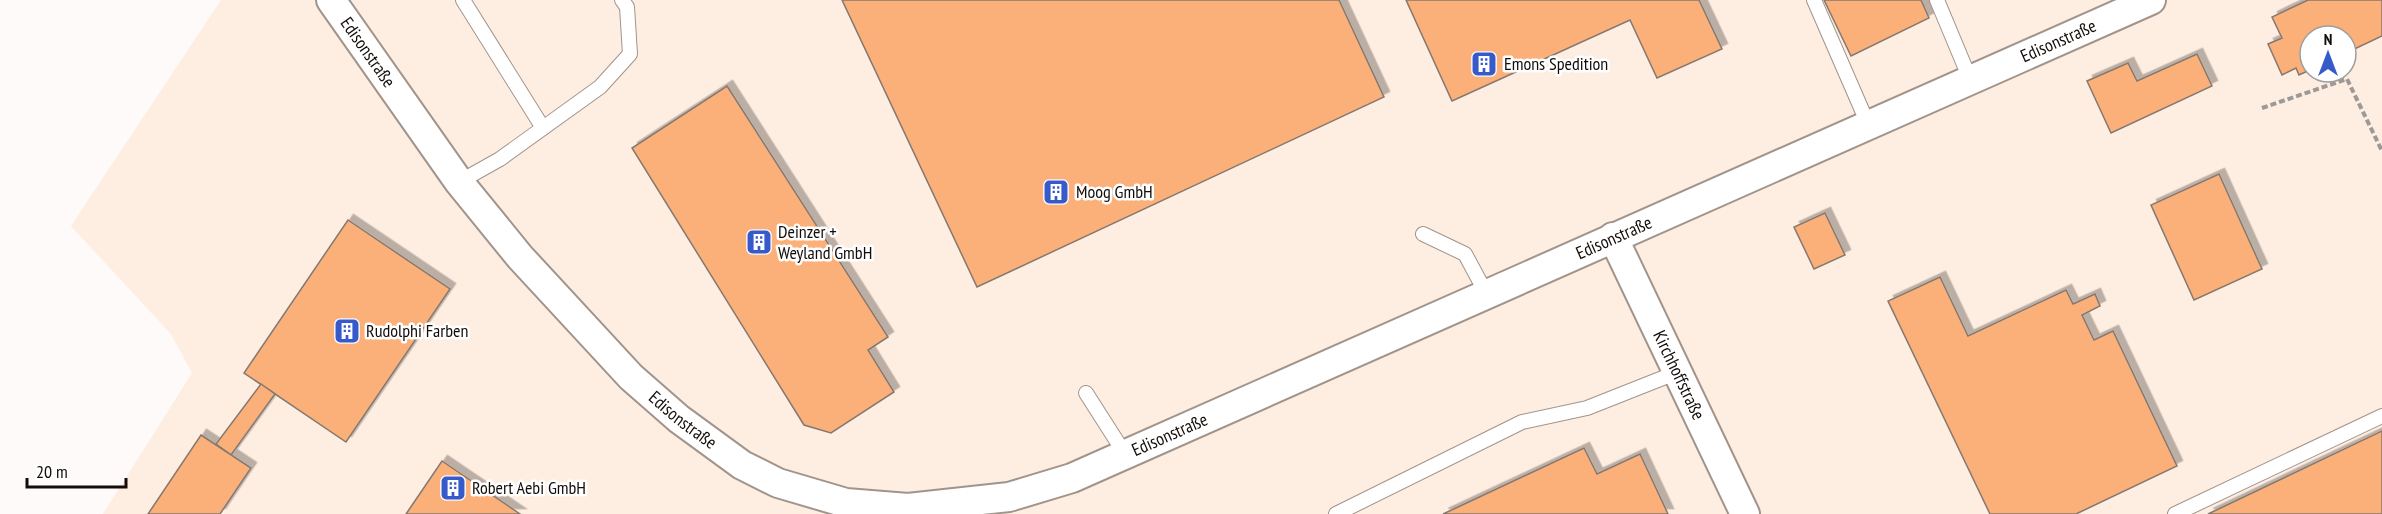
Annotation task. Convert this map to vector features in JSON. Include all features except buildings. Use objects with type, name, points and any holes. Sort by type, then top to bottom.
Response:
[{"type":"street","name":"Edisonstraße","points":[[331,0],[488,221],[631,376],[712,445],[742,465],[778,483],[846,503],[908,508],[1010,497],[1072,478],[2151,0]]},
{"type":"street","name":"Kirchhoffstraße","points":[[1613,237],[1745,514]]},
{"type":"lane","points":[[463,0],[543,128]]},
{"type":"lane","points":[[459,182],[500,159],[600,87],[630,54],[627,7],[622,0]]},
{"type":"lane","points":[[1814,0],[1868,124]]},
{"type":"lane","points":[[1937,0],[1970,79]]},
{"type":"lane","points":[[1423,234],[1465,254],[1486,293]]},
{"type":"lane","points":[[1336,514],[1522,423],[1587,408],[1678,372]]},
{"type":"lane","points":[[1086,393],[1125,454]]},
{"type":"lane","points":[[2175,514],[2382,416]]},
{"type":"path","points":[[2262,108],[2348,79],[2382,151]]},
{"type":"shaded area","points":[[221,0],[2382,0],[2382,514],[103,514],[192,373],[171,334],[71,226]]},
{"type":"place","name":"Emons Spedition","points":[[1484,64]]},
{"type":"place","name":"Moog GmbH","points":[[1056,192]]},
{"type":"place","name":"Deinzer + Weyland GmbH","points":[[759,242]]},
{"type":"place","name":"Rudolphi Farben","points":[[347,331]]},
{"type":"place","name":"Robert Aebi GmbH","points":[[453,488]]}]
